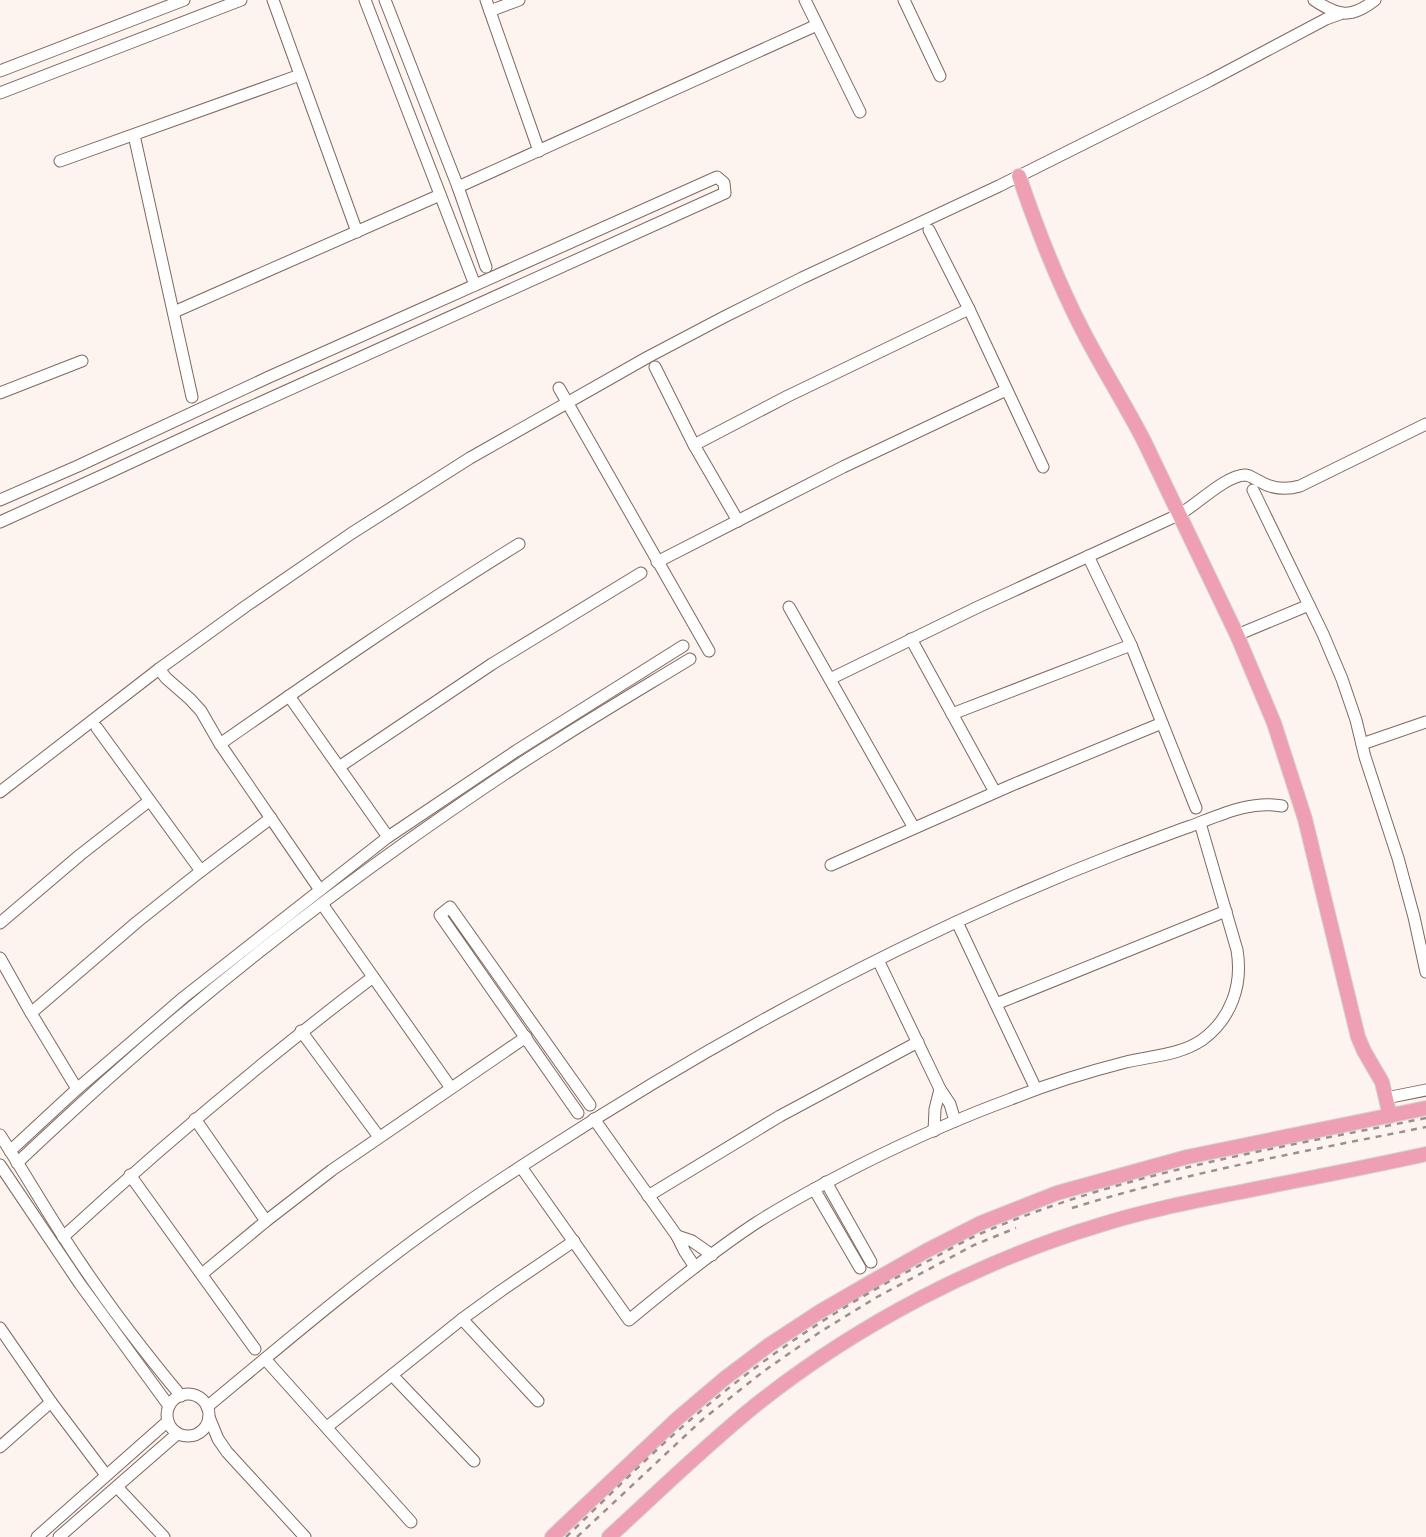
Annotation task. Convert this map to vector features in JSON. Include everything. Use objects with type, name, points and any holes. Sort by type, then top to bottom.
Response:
[{"type":"main road","points":[[1019,176],[1040,234],[1070,306],[1136,427],[1237,635],[1261,689],[1286,757],[1305,819],[1360,1042],[1380,1077],[1390,1116]]},
{"type":"main road","points":[[552,1537],[678,1418],[724,1379],[770,1345],[821,1311],[864,1286],[981,1223],[1057,1193],[1187,1157],[1426,1108]]},
{"type":"main road","points":[[609,1537],[709,1444],[759,1403],[811,1365],[865,1330],[921,1298],[979,1270],[1082,1231],[1162,1207],[1426,1154]]},
{"type":"street","points":[[0,71],[184,0]]},
{"type":"street","points":[[0,93],[241,0]]},
{"type":"street","points":[[273,0],[357,232]]},
{"type":"street","points":[[365,0],[475,285]]},
{"type":"street","points":[[385,0],[458,187],[486,267]]},
{"type":"street","points":[[519,0],[488,5],[539,151]]},
{"type":"street","points":[[805,0],[860,112]]},
{"type":"street","points":[[904,0],[940,76]]},
{"type":"street","points":[[1314,0],[1340,14]]},
{"type":"street","points":[[0,792],[159,669],[246,606],[393,506],[470,458],[567,402],[724,316],[1019,176],[1209,81],[1326,19],[1362,9],[1375,0]]},
{"type":"street","points":[[458,187],[817,25]]},
{"type":"street","points":[[60,161],[300,75]]},
{"type":"street","points":[[134,135],[192,397]]},
{"type":"street","points":[[0,500],[717,177],[724,183],[725,193],[0,522]]},
{"type":"street","points":[[174,312],[440,195]]},
{"type":"street","points":[[929,230],[969,309],[1042,467]]},
{"type":"street","points":[[694,445],[788,396],[969,309]]},
{"type":"street","points":[[394,321],[401,328],[403,339]]},
{"type":"street","points":[[0,393],[82,361]]},
{"type":"street","points":[[655,367],[694,445],[738,521]]},
{"type":"street","points":[[559,388],[709,651]]},
{"type":"street","points":[[657,562],[902,438],[1006,390]]},
{"type":"street","points":[[830,678],[1178,515],[1212,491],[1237,477],[1249,475],[1264,484],[1278,488],[1293,488],[1426,424]]},
{"type":"street","points":[[1253,490],[1323,634],[1342,679],[1400,865],[1426,972]]},
{"type":"street","points":[[220,744],[444,591],[518,544]]},
{"type":"street","points":[[1088,556],[1131,645],[1196,808]]},
{"type":"street","points":[[339,767],[492,664],[641,573]]},
{"type":"street","points":[[1237,635],[1309,605]]},
{"type":"street","points":[[789,607],[914,828]]},
{"type":"street","points":[[911,640],[994,792]]},
{"type":"street","points":[[952,714],[1131,645]]},
{"type":"street","points":[[10,1151],[184,997],[388,838],[516,751],[683,646]]},
{"type":"street","points":[[17,1163],[173,1023],[322,904],[400,846],[506,773],[690,658]]},
{"type":"street","points":[[647,668],[654,680]]},
{"type":"street","points":[[159,669],[173,686],[196,704],[220,744],[320,890]]},
{"type":"street","points":[[289,696],[388,838]]},
{"type":"street","points":[[1362,744],[1426,722]]},
{"type":"street","points":[[831,865],[994,792],[1162,723]]},
{"type":"street","points":[[97,728],[201,871]]},
{"type":"street","points":[[0,923],[80,855],[150,801]]},
{"type":"street","points":[[305,1537],[227,1452],[218,1439],[208,1412],[204,1403],[197,1397],[190,1395],[174,1400],[169,1406],[167,1416],[171,1428],[178,1434],[190,1436],[199,1433],[206,1426],[208,1412],[265,1359],[321,1312],[403,1248],[463,1205],[594,1119],[737,1034],[806,996],[958,922],[1078,869],[1200,822],[1245,808],[1265,805],[1282,806]]},
{"type":"street","points":[[31,1013],[118,938],[271,818]]},
{"type":"street","points":[[521,1167],[630,1320],[695,1267],[755,1224],[814,1188],[889,1151],[955,1121],[1036,1089],[1113,1066],[1181,1050],[1199,1042],[1214,1029],[1231,1006],[1237,988],[1240,969],[1237,950],[1200,822]]},
{"type":"street","points":[[322,904],[451,1088]]},
{"type":"street","points":[[578,1113],[440,915],[450,907],[590,1105]]},
{"type":"street","points":[[996,1004],[1226,911]]},
{"type":"street","points":[[958,922],[1036,1089]]},
{"type":"street","points":[[0,958],[77,1090]]},
{"type":"street","points":[[878,960],[940,1088],[950,1104],[955,1121]]},
{"type":"street","points":[[63,1237],[130,1175],[195,1119],[301,1031],[373,977]]},
{"type":"street","points":[[301,1031],[379,1137]]},
{"type":"street","points":[[202,1274],[332,1170],[526,1037]]},
{"type":"street","points":[[648,1196],[780,1116],[918,1042]]},
{"type":"street","points":[[553,1076],[564,1068]]},
{"type":"street","points":[[934,1131],[935,1109],[940,1088]]},
{"type":"street","points":[[1386,1098],[1426,1090]]},
{"type":"street","points":[[45,1119],[53,1130]]},
{"type":"street","points":[[195,1119],[266,1221]]},
{"type":"street","points":[[594,1119],[677,1236],[695,1267]]},
{"type":"street","points":[[0,1135],[63,1237],[117,1315],[182,1396]]},
{"type":"street","points":[[0,1165],[75,1277],[169,1406]]},
{"type":"street","points":[[130,1175],[255,1349]]},
{"type":"street","points":[[826,1182],[871,1262]]},
{"type":"street","points":[[814,1188],[860,1268]]},
{"type":"street","points":[[677,1236],[692,1241],[712,1254]]},
{"type":"street","points":[[327,1427],[462,1319],[574,1241]]},
{"type":"street","points":[[462,1319],[538,1401]]},
{"type":"street","points":[[0,1328],[51,1402],[106,1475]]},
{"type":"street","points":[[265,1359],[411,1522]]},
{"type":"street","points":[[392,1375],[474,1461]]},
{"type":"street","points":[[0,1447],[51,1402]]},
{"type":"street","points":[[36,1537],[168,1421]]},
{"type":"street","points":[[59,1537],[178,1434]]},
{"type":"street","points":[[120,1463],[141,1465]]},
{"type":"street","points":[[117,1487],[164,1537]]},
{"type":"railway","points":[[566,1537],[676,1433],[765,1360],[846,1306],[975,1236],[1029,1214],[1084,1195],[1140,1179],[1254,1152],[1426,1118]]},
{"type":"railway","points":[[1072,1208],[1204,1173],[1426,1127]]},
{"type":"railway","points":[[577,1537],[702,1420],[764,1371],[820,1332],[877,1297],[974,1245],[1016,1228]]}]
